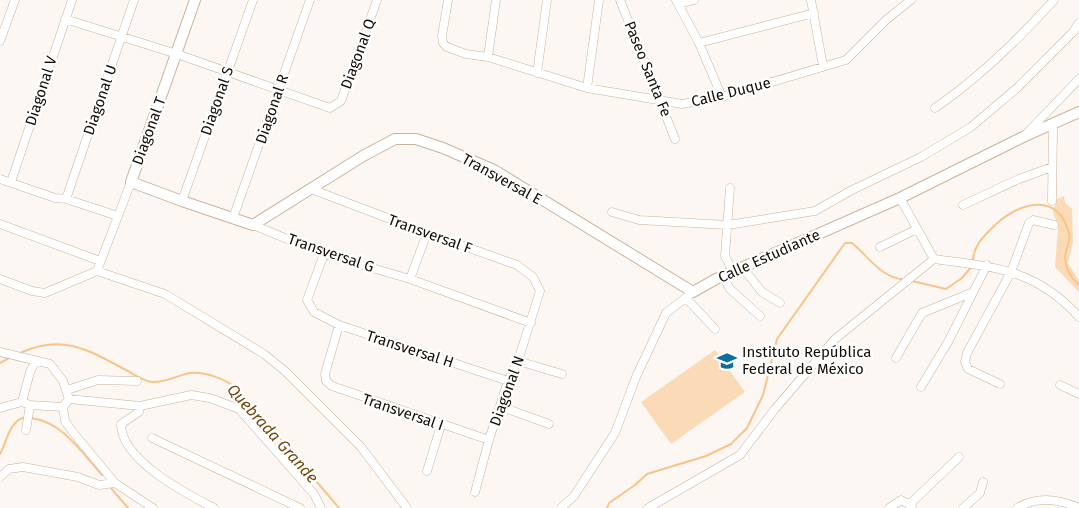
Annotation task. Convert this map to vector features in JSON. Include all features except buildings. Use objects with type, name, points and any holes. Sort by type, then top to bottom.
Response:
[{"type":"street","points":[[0,41],[15,0]]},
{"type":"street","name":"Diagonal V","points":[[11,182],[72,0]]},
{"type":"street","name":"Diagonal U","points":[[66,200],[134,0]]},
{"type":"street","name":"Diagonal T","points":[[97,271],[132,182],[195,0]]},
{"type":"street","name":"Diagonal S","points":[[182,201],[253,0]]},
{"type":"street","name":"Diagonal R","points":[[234,218],[310,0]]},
{"type":"street","name":"Diagonal Q","points":[[279,91],[330,108],[336,106],[341,101],[377,0]]},
{"type":"street","name":"Calle Duque","points":[[448,0],[442,36],[443,43],[447,47],[466,54],[488,57],[587,88],[682,104],[722,97],[846,60],[911,0]]},
{"type":"street","points":[[488,57],[496,0]]},
{"type":"street","points":[[537,73],[547,0]]},
{"type":"street","points":[[587,88],[599,0]]},
{"type":"street","name":"Paseo Santa Fe","points":[[620,0],[675,138]]},
{"type":"street","points":[[694,0],[677,2],[699,43],[722,97]]},
{"type":"street","points":[[811,0],[823,66]]},
{"type":"street","points":[[934,108],[968,86],[992,65],[1054,0]]},
{"type":"street","points":[[699,43],[814,13]]},
{"type":"street","points":[[66,19],[176,54],[279,91]]},
{"type":"street","points":[[612,212],[639,220],[728,225],[815,211],[852,190],[921,158],[977,122],[1038,68],[1073,32],[1079,23]]},
{"type":"street","points":[[1023,137],[1079,78]]},
{"type":"street","name":"Calle Estudiante","points":[[561,508],[574,496],[615,433],[636,377],[666,313],[689,295],[733,272],[900,198],[1023,137],[1079,112]]},
{"type":"street","points":[[1052,201],[1053,124]]},
{"type":"street","name":"Transversal E","points":[[253,225],[363,156],[395,139],[416,139],[443,148],[494,170],[689,295]]},
{"type":"street","points":[[963,205],[1019,178],[1052,167]]},
{"type":"street","points":[[0,179],[55,198],[118,216]]},
{"type":"street","name":"Transversal G","points":[[132,182],[253,225],[324,254],[410,280],[531,323]]},
{"type":"street","points":[[730,188],[725,256],[733,272],[780,303]]},
{"type":"street","name":"Transversal F","points":[[311,189],[427,234],[517,265],[532,277],[540,291]]},
{"type":"street","points":[[900,198],[934,259]]},
{"type":"street","points":[[1000,384],[968,369],[965,362],[967,353],[1012,272],[1029,223],[1033,220],[1054,225]]},
{"type":"street","points":[[0,224],[100,261]]},
{"type":"street","points":[[880,247],[917,229]]},
{"type":"street","points":[[410,280],[427,234]]},
{"type":"street","name":"Transversal H","points":[[324,254],[307,300],[314,312],[339,326],[508,381]]},
{"type":"street","points":[[648,508],[740,455],[790,390],[835,339],[934,259],[978,263],[1012,272],[1046,286],[1066,302],[1079,317]]},
{"type":"street","points":[[921,387],[948,342],[987,265]]},
{"type":"street","points":[[0,279],[32,290],[45,292],[97,271],[165,294],[264,354],[285,371],[361,447],[407,508]]},
{"type":"street","points":[[733,272],[730,288],[760,316]]},
{"type":"street","name":"Diagonal N","points":[[475,492],[489,440],[502,407],[508,381],[518,361],[540,291]]},
{"type":"street","points":[[896,358],[922,312],[971,294]]},
{"type":"street","points":[[689,295],[715,329]]},
{"type":"street","name":"Transversal I","points":[[339,326],[325,374],[326,381],[332,386],[489,440]]},
{"type":"street","points":[[0,352],[22,356],[34,362],[52,366],[67,390],[69,399],[63,407],[65,421],[72,431],[116,483],[153,508]]},
{"type":"street","points":[[518,361],[562,374]]},
{"type":"street","points":[[22,402],[34,362]]},
{"type":"street","points":[[67,390],[98,380],[137,380]]},
{"type":"street","points":[[1060,385],[1079,394]]},
{"type":"street","points":[[69,399],[140,406],[191,395],[210,398],[239,409],[314,494],[321,508]]},
{"type":"street","points":[[0,408],[22,402],[30,405],[63,407]]},
{"type":"street","points":[[26,430],[30,405]]},
{"type":"street","points":[[140,406],[139,412],[121,424],[121,434],[130,449],[154,471],[186,494],[214,508]]},
{"type":"street","points":[[502,407],[549,424]]},
{"type":"street","points":[[427,471],[441,425]]},
{"type":"street","points":[[152,438],[300,508]]},
{"type":"street","points":[[889,508],[901,500],[912,506],[959,457]]},
{"type":"street","points":[[0,477],[9,469],[23,467],[78,477],[99,485],[116,483]]},
{"type":"street","points":[[963,508],[980,493],[983,482]]},
{"type":"street","points":[[1017,508],[1041,500],[1062,500],[1079,508]]},
{"type":"shaded area","points":[[1064,196],[1065,203],[1072,209],[1073,242],[1068,263],[1079,281],[1079,292],[1055,267],[1058,228],[1053,211],[1057,199]]},
{"type":"shaded area","points":[[715,350],[745,392],[671,444],[641,402]]},
{"type":"waterway","name":"Quebrada Grande","points":[[973,261],[973,256],[980,242],[1004,218],[1026,207],[1036,205],[1047,206],[1056,211],[1063,219],[1069,233],[1065,256],[1066,266],[1072,278],[1079,285]]},
{"type":"waterway","name":"Quebrada Grande","points":[[607,508],[609,503],[647,474],[706,456],[731,444],[747,428],[763,395],[777,339],[845,243],[852,243],[882,271],[905,280]]},
{"type":"waterway","name":"Quebrada Grande","points":[[912,281],[946,289],[962,278],[972,266]]},
{"type":"waterway","name":"Quebrada Grande","points":[[20,353],[35,347],[62,344],[74,346],[98,355],[138,377],[152,382],[190,373],[214,376],[237,388],[339,508]]},
{"type":"waterway","name":"Quebrada Grande","points":[[0,363],[11,357]]},
{"type":"waterway","points":[[0,454],[12,427],[20,419],[26,417]]},
{"type":"waterway","points":[[31,418],[53,425],[71,439],[102,475]]},
{"type":"waterway","points":[[111,488],[128,508]]},
{"type":"place","name":"Instituto República Federal de México","points":[[727,361]]}]
